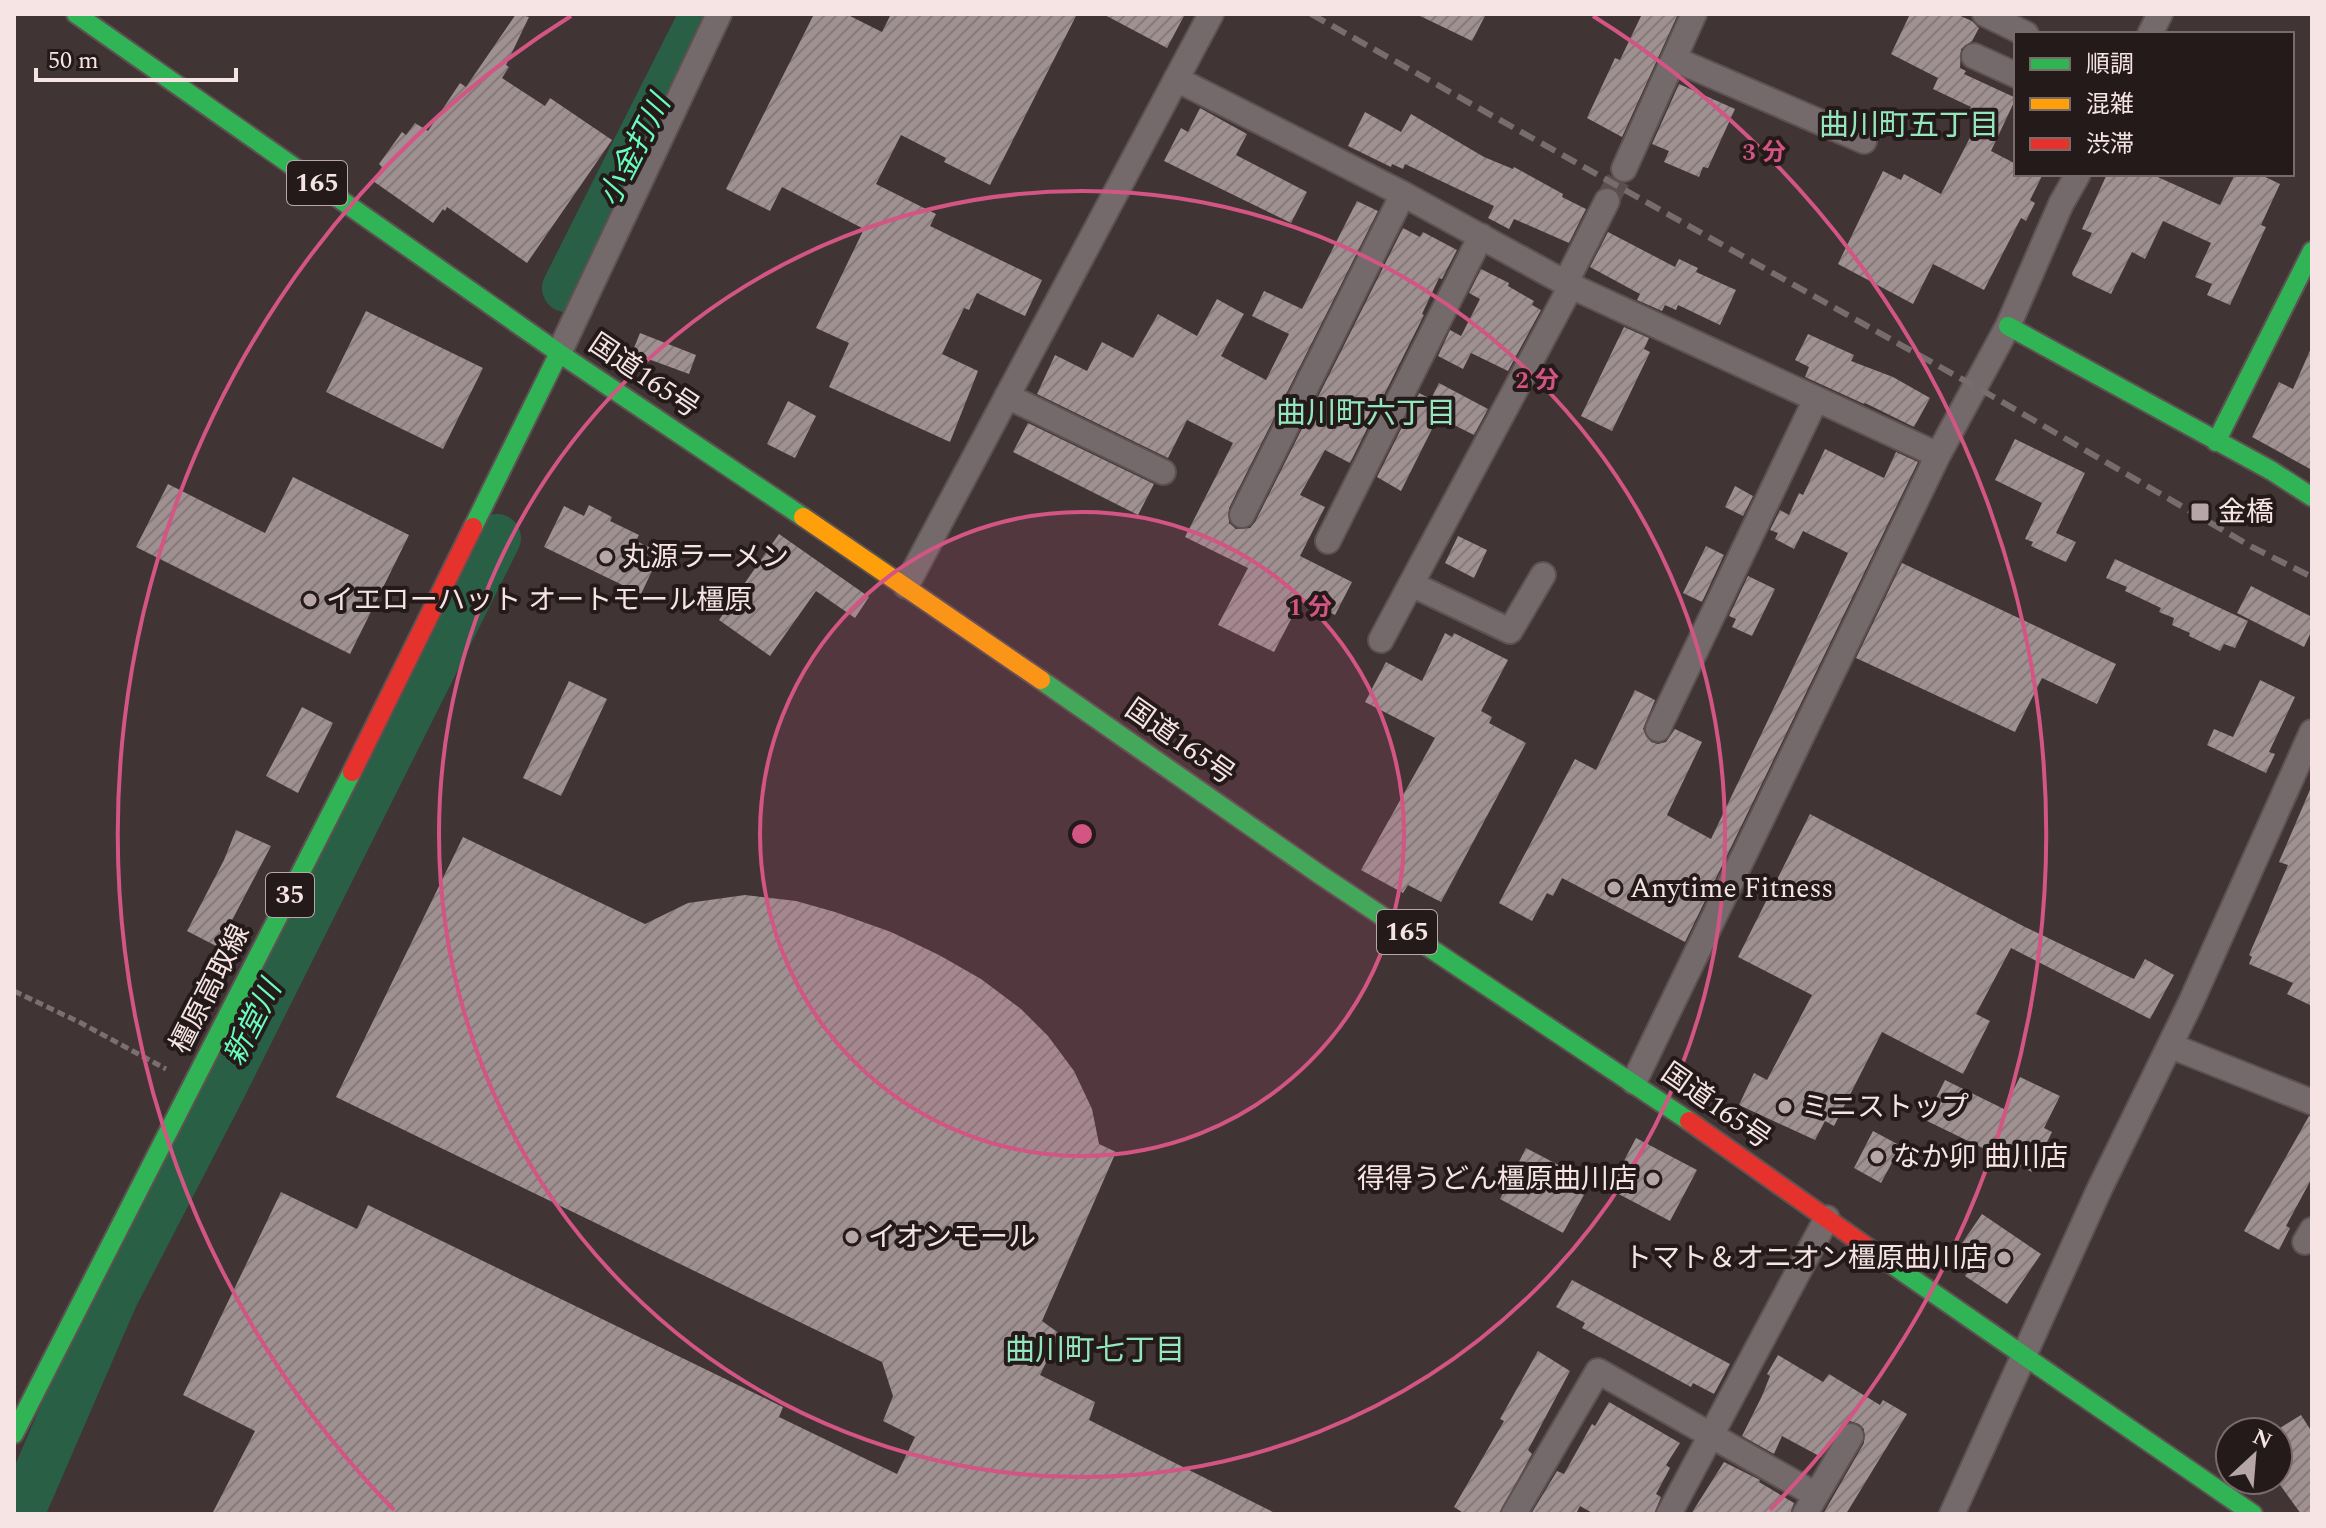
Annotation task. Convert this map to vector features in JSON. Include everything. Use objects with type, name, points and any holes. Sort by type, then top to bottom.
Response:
[{"type":"main road","name":"国道165号","points":[[76,14],[559,353],[906,586],[1319,874],[1634,1082],[2253,1514]]},
{"type":"main road","points":[[2216,442],[2312,251]]},
{"type":"main road","points":[[2008,326],[2272,471],[2312,497]]},
{"type":"main road","name":"橿原高取線","points":[[14,1434],[301,874],[559,353]]},
{"type":"street","points":[[559,353],[719,14]]},
{"type":"street","points":[[906,586],[1211,14]]},
{"type":"street","points":[[1624,169],[1694,14]]},
{"type":"street","points":[[1985,14],[2022,32]]},
{"type":"street","points":[[2151,32],[2160,14]]},
{"type":"street","points":[[1974,56],[2014,74]]},
{"type":"street","points":[[1674,59],[1864,141]]},
{"type":"street","points":[[1176,79],[1403,194],[1568,284],[1938,455]]},
{"type":"street","points":[[1634,1082],[1938,455],[2008,326],[2061,204],[2077,176]]},
{"type":"street","points":[[1242,515],[1403,194]]},
{"type":"street","points":[[1381,640],[1568,284],[1607,201]]},
{"type":"street","points":[[1328,541],[1481,236]]},
{"type":"street","points":[[1007,396],[1163,472]]},
{"type":"street","points":[[1658,729],[1816,399]]},
{"type":"street","points":[[1411,584],[1510,631],[1543,575]]},
{"type":"street","points":[[1952,1514],[2099,1190],[2171,1046],[2312,732]]},
{"type":"street","points":[[2171,1046],[2312,1102]]},
{"type":"street","points":[[1669,1514],[1827,1218]]},
{"type":"street","points":[[1514,1514],[1598,1371],[1713,1436],[1810,1504],[1851,1436]]},
{"type":"path","points":[[14,991],[81,1023],[193,1084]]},
{"type":"building","points":[[516,14],[529,17],[502,78],[545,106],[550,98],[612,140],[527,263],[447,207],[433,223],[373,181],[382,167],[379,164],[402,132],[406,135],[415,123],[428,131],[460,83],[466,87]]},
{"type":"building","points":[[814,14],[846,14],[882,32],[891,14],[1077,14],[990,185],[944,162],[946,158],[901,135],[876,184],[936,214],[930,226],[1042,280],[1025,316],[977,293],[969,310],[964,308],[942,354],[978,371],[950,442],[829,387],[849,343],[816,328],[864,229],[782,187],[770,211],[726,189]]},
{"type":"building","points":[[1103,14],[1185,14],[1167,48]]},
{"type":"building","points":[[1416,14],[1486,14],[1472,41]]},
{"type":"building","points":[[1642,14],[1678,14],[1622,137],[1587,118],[1615,58],[1620,60]]},
{"type":"building","points":[[1910,14],[1956,14],[1979,28],[1972,41],[1961,49],[1960,68],[1966,71],[1964,74],[2014,97],[1991,151],[2014,163],[2014,176],[2042,176],[2030,200],[2035,203],[2026,221],[2021,218],[1984,290],[1933,264],[1913,304],[1838,264],[1883,171],[1901,180],[1904,174],[1941,194],[1978,122],[1967,117],[1971,107],[1933,89],[1938,78],[1891,54]]},
{"type":"building","points":[[1679,84],[1735,109],[1708,168],[1703,167],[1699,177],[1664,162],[1669,151],[1652,144]]},
{"type":"building","points":[[1200,108],[1247,134],[1236,155],[1307,192],[1291,223],[1164,161],[1181,128],[1188,132]]},
{"type":"building","points":[[1365,112],[1401,132],[1411,114],[1484,157],[1514,167],[1563,194],[1562,197],[1586,209],[1569,243],[1514,219],[1509,229],[1488,218],[1494,206],[1405,164],[1403,169],[1392,164],[1391,167],[1348,146]]},
{"type":"building","points":[[2106,176],[2155,176],[2220,205],[2234,176],[2263,176],[2280,184],[2261,225],[2266,227],[2230,305],[2207,295],[2212,284],[2195,277],[2211,243],[2163,221],[2145,259],[2132,252],[2111,294],[2073,276],[2092,233],[2082,229]]},
{"type":"building","points":[[1357,201],[1378,211],[1229,508],[1229,523],[1236,529],[1250,528],[1255,522],[1403,228],[1420,237],[1423,232],[1457,250],[1442,279],[1439,278],[1424,315],[1350,463],[1325,450],[1300,495],[1325,507],[1300,556],[1352,582],[1335,615],[1302,598],[1274,652],[1218,625],[1248,568],[1185,537],[1233,443],[1187,420],[1168,458],[1037,394],[1055,355],[1087,371],[1102,342],[1133,358],[1158,314],[1197,336],[1217,299],[1244,314],[1221,356],[1266,380],[1289,334],[1252,316],[1264,291],[1302,309]]},
{"type":"building","points":[[1608,232],[1675,267],[1679,259],[1698,268],[1696,272],[1736,290],[1720,325],[1678,305],[1676,310],[1665,305],[1662,311],[1637,300],[1640,294],[1590,267]]},
{"type":"building","points":[[1481,269],[1509,283],[1508,286],[1534,301],[1532,305],[1541,310],[1508,371],[1471,353],[1463,369],[1438,356],[1450,330],[1461,336],[1480,299],[1469,293]]},
{"type":"building","points":[[366,311],[483,368],[443,449],[326,392]]},
{"type":"building","points":[[1624,327],[1649,338],[1644,349],[1650,352],[1612,431],[1581,416]]},
{"type":"building","points":[[640,333],[696,355],[689,374],[632,353]]},
{"type":"building","points":[[1808,334],[1854,355],[1851,361],[1893,377],[1930,398],[1914,427],[1805,377],[1809,367],[1795,360]]},
{"type":"building","points":[[2312,346],[2312,470],[2252,437],[2279,382],[2293,389]]},
{"type":"building","points":[[1439,383],[1488,409],[1474,435],[1438,417],[1401,491],[1377,477],[1419,393],[1431,399]]},
{"type":"building","points":[[788,401],[816,416],[795,458],[767,444]]},
{"type":"building","points":[[1028,423],[1154,484],[1138,515],[1013,452]]},
{"type":"building","points":[[2015,439],[2085,473],[2056,533],[2076,542],[2066,562],[2031,546],[2033,542],[2025,539],[2042,503],[1995,480]]},
{"type":"building","points":[[1825,449],[1884,478],[1896,452],[1918,462],[1685,942],[1562,878],[1553,896],[1547,893],[1532,921],[1499,903],[1575,759],[1596,770],[1635,690],[1655,700],[1643,729],[1651,742],[1666,742],[1675,729],[1702,742],[1667,815],[1711,839],[1848,553],[1803,531],[1794,549],[1775,539],[1778,533],[1770,530],[1780,510],[1789,515],[1799,493],[1803,495]]},
{"type":"building","name":"イエローハット オートモール橿原","points":[[293,477],[409,535],[350,654],[136,547],[168,484],[265,533]]},
{"type":"building","points":[[1735,486],[1753,496],[1743,516],[1725,507]]},
{"type":"building","name":"丸源ラーメン","points":[[589,505],[612,517],[610,521],[639,535],[636,541],[651,548],[642,567],[652,571],[641,594],[544,547],[564,506],[584,516]]},
{"type":"building","points":[[779,534],[869,597],[855,618],[816,591],[770,656],[719,620]]},
{"type":"building","points":[[1458,536],[1487,550],[1474,578],[1445,563]]},
{"type":"building","points":[[1706,546],[1724,555],[1702,602],[1683,593]]},
{"type":"building","points":[[2115,559],[2248,621],[2235,648],[2224,644],[2220,651],[2189,636],[2190,633],[2172,625],[2174,618],[2159,612],[2161,608],[2106,578]]},
{"type":"building","points":[[1902,563],[2116,664],[2097,704],[2042,678],[2015,732],[1856,658]]},
{"type":"building","points":[[1748,576],[1775,589],[1752,636],[1732,627],[1736,619],[1729,616]]},
{"type":"building","points":[[2251,586],[2312,617],[2312,630],[2304,647],[2237,613]]},
{"type":"building","points":[[1445,633],[1452,637],[1454,633],[1508,660],[1481,711],[1492,717],[1489,723],[1526,743],[1441,902],[1408,885],[1403,893],[1361,870],[1435,738],[1365,702],[1386,662],[1422,681]]},
{"type":"building","points":[[2260,680],[2295,697],[2269,752],[2275,754],[2266,773],[2207,745],[2214,729],[2233,737]]},
{"type":"building","points":[[569,681],[607,699],[561,796],[523,778]]},
{"type":"building","points":[[302,707],[333,723],[298,793],[266,776]]},
{"type":"building","points":[[2312,785],[2312,1006],[2287,994],[2293,983],[2249,964],[2252,957],[2249,955],[2288,865],[2279,862]]},
{"type":"building","points":[[1810,814],[2025,927],[2134,979],[2145,959],[2174,975],[2150,1019],[2011,948],[1976,1014],[1990,1021],[1963,1074],[1882,1032],[1834,1126],[1825,1121],[1815,1140],[1739,1105],[1754,1073],[1767,1080],[1812,995],[1738,957]]},
{"type":"building","points":[[236,830],[271,846],[218,947],[187,931]]},
{"type":"building","name":"イオンモール","points":[[463,837],[645,924],[688,903],[745,895],[796,901],[835,912],[891,932],[939,955],[981,979],[1021,1009],[1048,1036],[1074,1071],[1092,1109],[1099,1144],[1116,1152],[1042,1321],[1060,1334],[1040,1375],[1095,1402],[1089,1420],[1277,1514],[212,1514],[255,1431],[183,1395],[281,1192],[357,1229],[368,1205],[783,1407],[779,1417],[897,1474],[915,1437],[883,1421],[893,1396],[882,1362],[336,1097]]},
{"type":"building","points":[[2020,1077],[2060,1096],[2044,1128],[2052,1132],[2032,1172],[1925,1120],[1945,1080],[2004,1109]]},
{"type":"building","points":[[2309,1116],[2312,1117],[2312,1178],[2286,1226],[2290,1228],[2279,1250],[2244,1231]]},
{"type":"building","name":"なか卯 曲川店","points":[[1873,1131],[1901,1146],[1881,1183],[1854,1168]]},
{"type":"building","name":"得得うどん橿原曲川店","points":[[1636,1138],[1697,1170],[1670,1221],[1609,1189]]},
{"type":"building","points":[[1526,1148],[1591,1182],[1563,1233],[1500,1199]]},
{"type":"building","name":"トマト＆オニオン橿原曲川店","points":[[1982,1214],[2041,1254],[2007,1304],[1965,1276],[1975,1261],[1958,1249]]},
{"type":"building","points":[[1572,1280],[1730,1364],[1714,1394],[1693,1383],[1691,1387],[1582,1328],[1585,1323],[1556,1307]]},
{"type":"building","points":[[1538,1351],[1570,1371],[1528,1450],[1532,1454],[1499,1514],[1465,1514],[1454,1507],[1504,1421],[1500,1419]]},
{"type":"building","points":[[1778,1355],[1823,1382],[1829,1374],[1880,1405],[1883,1400],[1907,1414],[1846,1514],[1823,1514],[1864,1443],[1864,1429],[1859,1424],[1850,1421],[1843,1423],[1821,1457],[1782,1436],[1774,1454],[1742,1436]]},
{"type":"building","points":[[1609,1402],[1680,1443],[1666,1465],[1670,1468],[1656,1494],[1661,1497],[1654,1514],[1594,1514],[1580,1506],[1576,1514],[1531,1514],[1557,1471],[1564,1474],[1592,1424],[1595,1426]]},
{"type":"building","points":[[2301,1415],[2312,1432],[2312,1514],[2301,1514],[2288,1496],[2294,1496],[2294,1419]]},
{"type":"building","points":[[1724,1462],[1760,1480],[1794,1503],[1790,1514],[1691,1514]]},
{"type":"waterway","name":"小金打川","points":[[566,288],[704,14]]},
{"type":"waterway","name":"新堂川","points":[[20,1514],[114,1297],[497,538]]},
{"type":"tunnel","points":[[1607,201],[1624,169]]},
{"type":"railway","points":[[1311,14],[1992,396],[2252,547],[2312,577]]},
{"type":"traffic: fast","points":[[76,14],[559,353],[803,517]]},
{"type":"traffic: fast","points":[[2216,442],[2312,251]]},
{"type":"traffic: fast","points":[[2008,326],[2272,471],[2312,497]]},
{"type":"traffic: fast","points":[[473,527],[559,353]]},
{"type":"traffic: fast","points":[[1041,680],[1319,874],[1689,1121]]},
{"type":"traffic: fast","points":[[14,1434],[352,772]]},
{"type":"traffic: fast","points":[[1874,1252],[2253,1514]]},
{"type":"traffic: slow","points":[[803,517],[1041,680]]},
{"type":"traffic: jam","points":[[352,772],[473,527]]},
{"type":"traffic: jam","points":[[1689,1121],[1874,1252]]},
{"type":"place","name":"金橋","points":[[2200,512]]},
{"type":"place","name":"丸源ラーメン","points":[[606,557]]},
{"type":"place","name":"イエローハット オートモール橿原","points":[[310,600]]},
{"type":"place","name":"Anytime Fitness","points":[[1614,888]]},
{"type":"place","name":"ミニストップ","points":[[1785,1107]]},
{"type":"place","name":"なか卯 曲川店","points":[[1877,1157]]},
{"type":"place","name":"得得うどん橿原曲川店","points":[[1653,1179]]},
{"type":"place","name":"イオンモール","points":[[852,1237]]},
{"type":"place","name":"トマト＆オニオン橿原曲川店","points":[[2004,1258]]},
{"type":"district","name":"曲川町五丁目","points":[[1909,126]]},
{"type":"district","name":"曲川町六丁目","points":[[1366,414]]},
{"type":"district","name":"曲川町七丁目","points":[[1095,1351]]}]
